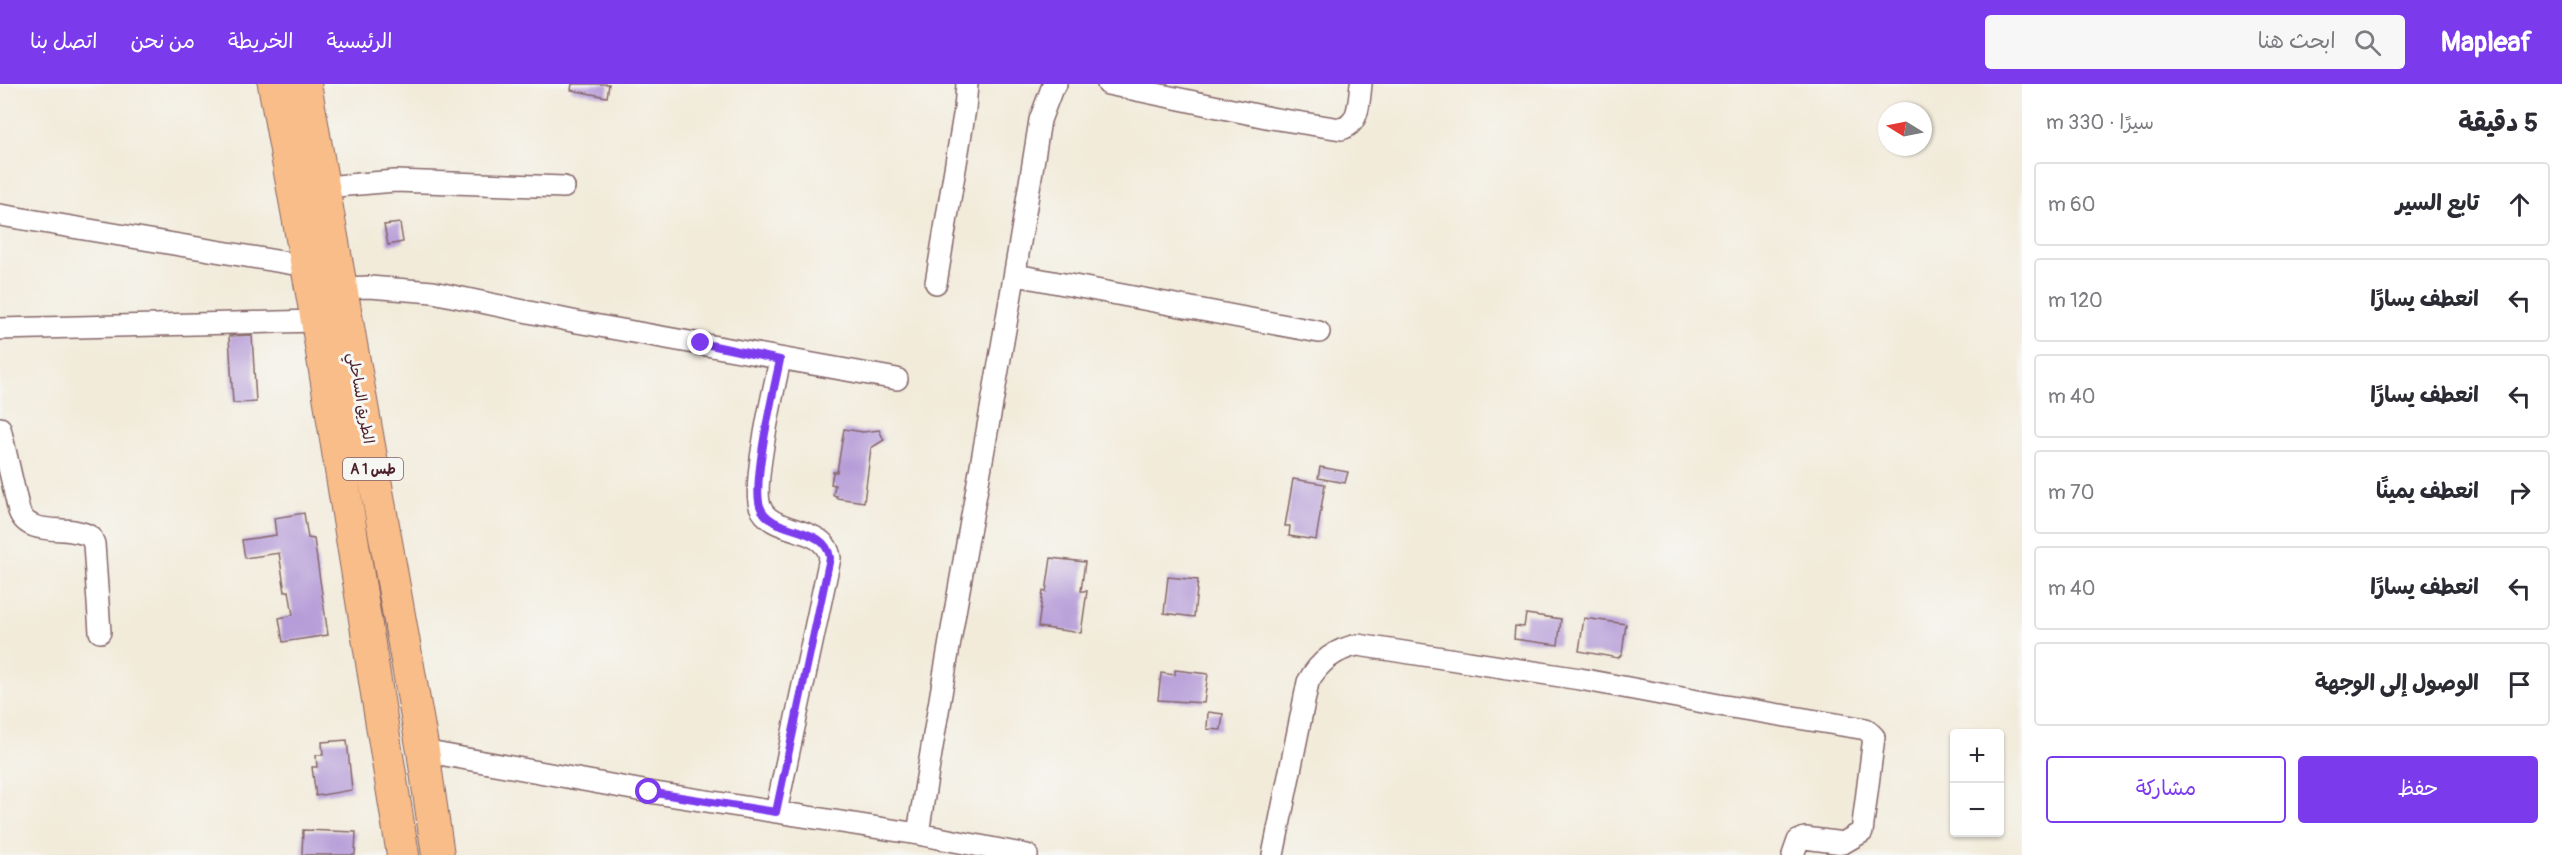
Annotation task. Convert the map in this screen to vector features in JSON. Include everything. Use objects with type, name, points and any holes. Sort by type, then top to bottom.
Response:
[{"type":"highway","name":"الطريق الساحلي","points":[[274,84],[317,321],[403,855]]},
{"type":"highway","name":"الطريق الساحلي","points":[[305,84],[423,751],[438,855]]},
{"type":"street","points":[[936,283],[965,109],[967,84]]},
{"type":"street","points":[[918,834],[947,647],[1016,275],[1040,120],[1052,88],[1056,84]]},
{"type":"street","points":[[1108,84],[1271,118],[1341,129],[1349,127],[1353,121],[1361,84]]},
{"type":"street","points":[[324,187],[395,181],[564,187]]},
{"type":"street","points":[[0,215],[306,266]]},
{"type":"street","points":[[1016,275],[1319,332]]},
{"type":"street","points":[[342,288],[369,286],[433,292],[492,306],[780,360],[897,379]]},
{"type":"street","points":[[0,329],[317,321]]},
{"type":"street","points":[[776,812],[830,558],[828,550],[818,539],[765,516],[759,505],[759,472],[780,360]]},
{"type":"street","points":[[0,428],[19,511],[24,521],[32,526],[76,531],[91,537],[94,544],[100,632]]},
{"type":"street","points":[[1273,855],[1308,682],[1334,653],[1342,648],[1358,645],[1569,677],[1866,729],[1874,737],[1874,744],[1862,832],[1843,843],[1805,838],[1798,841],[1794,855]]},
{"type":"street","points":[[423,751],[649,792],[918,834],[1027,855]]},
{"type":"building","points":[[572,84],[609,84],[607,97],[571,90]]},
{"type":"building","points":[[400,223],[403,242],[388,245],[384,225]]},
{"type":"building","points":[[252,335],[256,402],[233,403],[229,336]]},
{"type":"building","points":[[844,429],[863,432],[879,430],[884,440],[871,448],[864,502],[836,498],[837,496],[833,495],[835,485],[831,484],[833,472],[837,472]]},
{"type":"building","points":[[1320,467],[1348,472],[1345,483],[1318,478]]},
{"type":"building","points":[[1293,479],[1325,484],[1316,540],[1289,536],[1290,526],[1285,526]]},
{"type":"building","points":[[304,513],[308,538],[314,539],[328,635],[283,642],[279,618],[293,615],[289,591],[285,592],[279,553],[245,558],[242,540],[276,535],[274,518]]},
{"type":"building","points":[[1051,558],[1085,562],[1081,591],[1087,591],[1081,633],[1038,627]]},
{"type":"building","points":[[1168,577],[1198,580],[1194,617],[1164,613]]},
{"type":"building","points":[[1526,614],[1561,619],[1558,645],[1514,639],[1515,626],[1524,627]]},
{"type":"building","points":[[1584,618],[1626,624],[1622,654],[1618,658],[1579,651]]},
{"type":"building","points":[[1175,670],[1208,674],[1204,703],[1158,700],[1161,673],[1175,675]]},
{"type":"building","points":[[1208,712],[1223,714],[1221,730],[1207,729]]},
{"type":"building","points":[[347,740],[352,790],[316,796],[312,767],[317,767],[316,755],[323,755],[322,742]]},
{"type":"building","points":[[303,830],[356,832],[355,855],[302,855]]},
{"type":"route","points":[[649,792],[776,812],[830,558],[828,550],[818,539],[765,516],[759,505],[759,472],[780,360],[701,343]]}]
